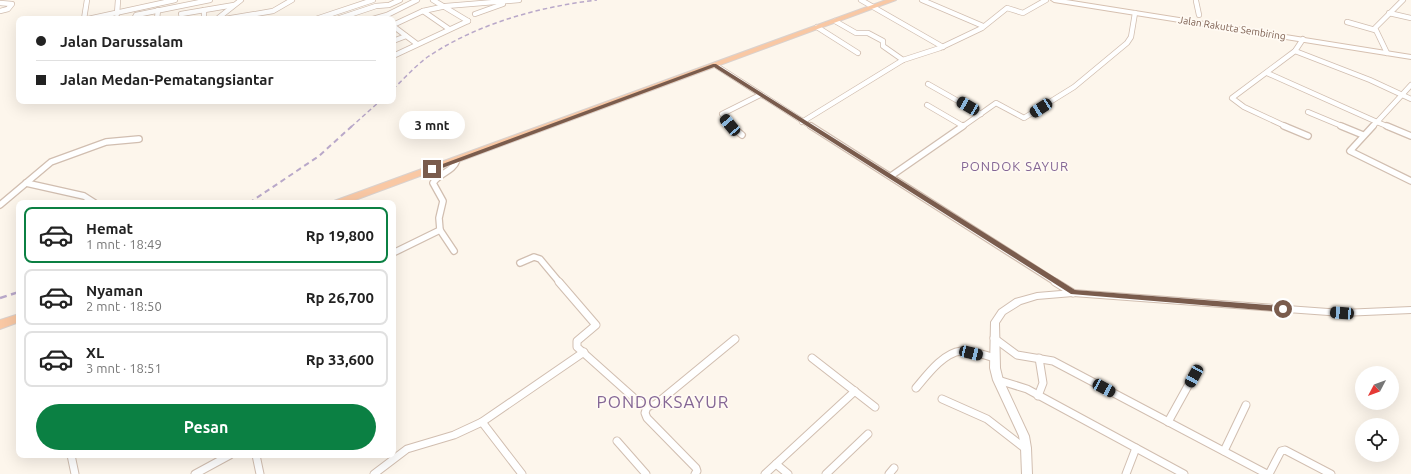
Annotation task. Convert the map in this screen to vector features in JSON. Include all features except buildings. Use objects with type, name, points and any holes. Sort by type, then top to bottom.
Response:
[{"type":"highway","points":[[345,200],[893,0]]},
{"type":"highway","points":[[0,325],[16,319]]},
{"type":"main road","name":"Jalan Rakutta Sembiring","points":[[1054,0],[1411,57]]},
{"type":"street","points":[[84,16],[87,0]]},
{"type":"street","points":[[117,14],[118,0]]},
{"type":"street","points":[[147,0],[147,7]]},
{"type":"street","points":[[105,16],[175,0]]},
{"type":"street","points":[[136,16],[210,0]]},
{"type":"street","points":[[221,16],[241,0]]},
{"type":"street","points":[[243,16],[273,11],[292,0]]},
{"type":"street","points":[[324,16],[373,0]]},
{"type":"street","points":[[346,16],[376,6],[389,5],[400,0]]},
{"type":"street","points":[[384,16],[417,0]]},
{"type":"street","points":[[396,54],[468,21],[441,3],[433,0]]},
{"type":"street","points":[[475,14],[508,2],[519,0]]},
{"type":"street","points":[[861,0],[943,47]]},
{"type":"street","points":[[922,0],[983,26]]},
{"type":"street","points":[[802,122],[903,60],[943,47],[983,26],[1007,8],[1023,13],[1046,0]]},
{"type":"street","points":[[1189,0],[1195,0],[1199,15]]},
{"type":"street","points":[[1375,30],[1376,26],[1403,0]]},
{"type":"street","points":[[396,24],[441,3],[457,1],[508,2]]},
{"type":"street","points":[[0,3],[12,4],[8,9],[0,11]]},
{"type":"street","points":[[182,5],[181,14],[234,5]]},
{"type":"street","points":[[157,16],[158,10]]},
{"type":"street","points":[[204,10],[204,16]]},
{"type":"street","points":[[423,11],[449,29]]},
{"type":"street","points":[[891,176],[996,104],[1020,117],[1026,117],[1074,87],[1127,43],[1131,37],[1134,13]]},
{"type":"street","points":[[1389,13],[1411,18]]},
{"type":"street","points":[[835,21],[856,33],[868,33],[881,39],[883,41],[883,46],[903,60]]},
{"type":"street","points":[[1347,22],[1375,30],[1387,53]]},
{"type":"street","points":[[817,27],[858,53]]},
{"type":"street","points":[[396,28],[417,44]]},
{"type":"street","points":[[396,40],[406,36]]},
{"type":"street","points":[[1303,39],[1302,43],[1295,51],[1268,73],[1234,96],[1233,100],[1260,115],[1308,136]]},
{"type":"street","points":[[1295,51],[1370,80],[1411,100]]},
{"type":"street","points":[[715,65],[802,122],[891,176],[1073,293]]},
{"type":"street","points":[[1268,73],[1411,136]]},
{"type":"street","points":[[928,84],[981,114]]},
{"type":"street","points":[[1411,85],[1350,150],[1350,152],[1411,181]]},
{"type":"street","points":[[742,135],[730,125],[722,114],[760,94]]},
{"type":"street","points":[[927,105],[963,126]]},
{"type":"street","points":[[1308,112],[1363,136]]},
{"type":"street","points":[[0,205],[48,164],[62,157],[112,141],[139,139]]},
{"type":"street","points":[[454,251],[440,230],[439,218],[443,201],[433,183],[435,178],[454,168],[457,160]]},
{"type":"street","points":[[26,183],[84,196],[90,200]]},
{"type":"street","points":[[396,252],[440,230]]},
{"type":"street","points":[[520,263],[534,257],[540,258],[595,322],[596,327],[577,340],[577,347],[642,405],[647,407],[656,404],[735,339]]},
{"type":"street","points":[[1027,474],[1024,436],[998,380],[995,358],[994,338],[995,322],[997,317],[1018,301],[1037,296],[1073,293],[1342,313],[1411,310]]},
{"type":"street","points":[[994,338],[1017,355],[1053,361],[1268,474],[1281,451],[1285,450],[1331,474]]},
{"type":"street","points":[[916,388],[934,368],[957,352],[964,351],[995,358]]},
{"type":"street","points":[[396,458],[408,449],[454,435],[482,422],[584,352]]},
{"type":"street","points":[[812,358],[875,406]]},
{"type":"street","points":[[1038,396],[1043,382],[1039,358]]},
{"type":"street","points":[[1168,422],[1194,376]]},
{"type":"street","points":[[998,380],[1020,384],[1038,396],[1184,474]]},
{"type":"street","points":[[765,474],[855,391]]},
{"type":"street","points":[[942,399],[987,419],[1026,450]]},
{"type":"street","points":[[1224,451],[1246,405]]},
{"type":"street","points":[[647,407],[645,413],[647,418],[696,468],[697,471],[695,474]]},
{"type":"street","points":[[482,422],[522,474]]},
{"type":"street","points":[[826,474],[868,434]]},
{"type":"street","points":[[617,440],[646,474]]},
{"type":"street","points":[[1126,474],[1136,448]]},
{"type":"street","points":[[72,458],[75,474]]},
{"type":"street","points":[[195,474],[224,458]]},
{"type":"street","points":[[257,458],[260,474]]},
{"type":"street","points":[[374,474],[396,458]]},
{"type":"street","points":[[776,464],[788,474]]},
{"type":"railway","points":[[396,86],[415,67],[429,56],[468,34],[510,18],[532,12],[597,0]]},
{"type":"railway","points":[[351,127],[377,104]]},
{"type":"railway","points":[[253,200],[319,156],[352,126]]},
{"type":"railway","points":[[0,298],[16,293]]},
{"type":"district","name":"PONDOK SAYUR","points":[[1015,166]]},
{"type":"district","name":"PONDOKSAYUR","points":[[663,401]]},
{"type":"route","points":[[432,169],[715,65],[802,122],[891,176],[1073,293],[1283,309]]}]
